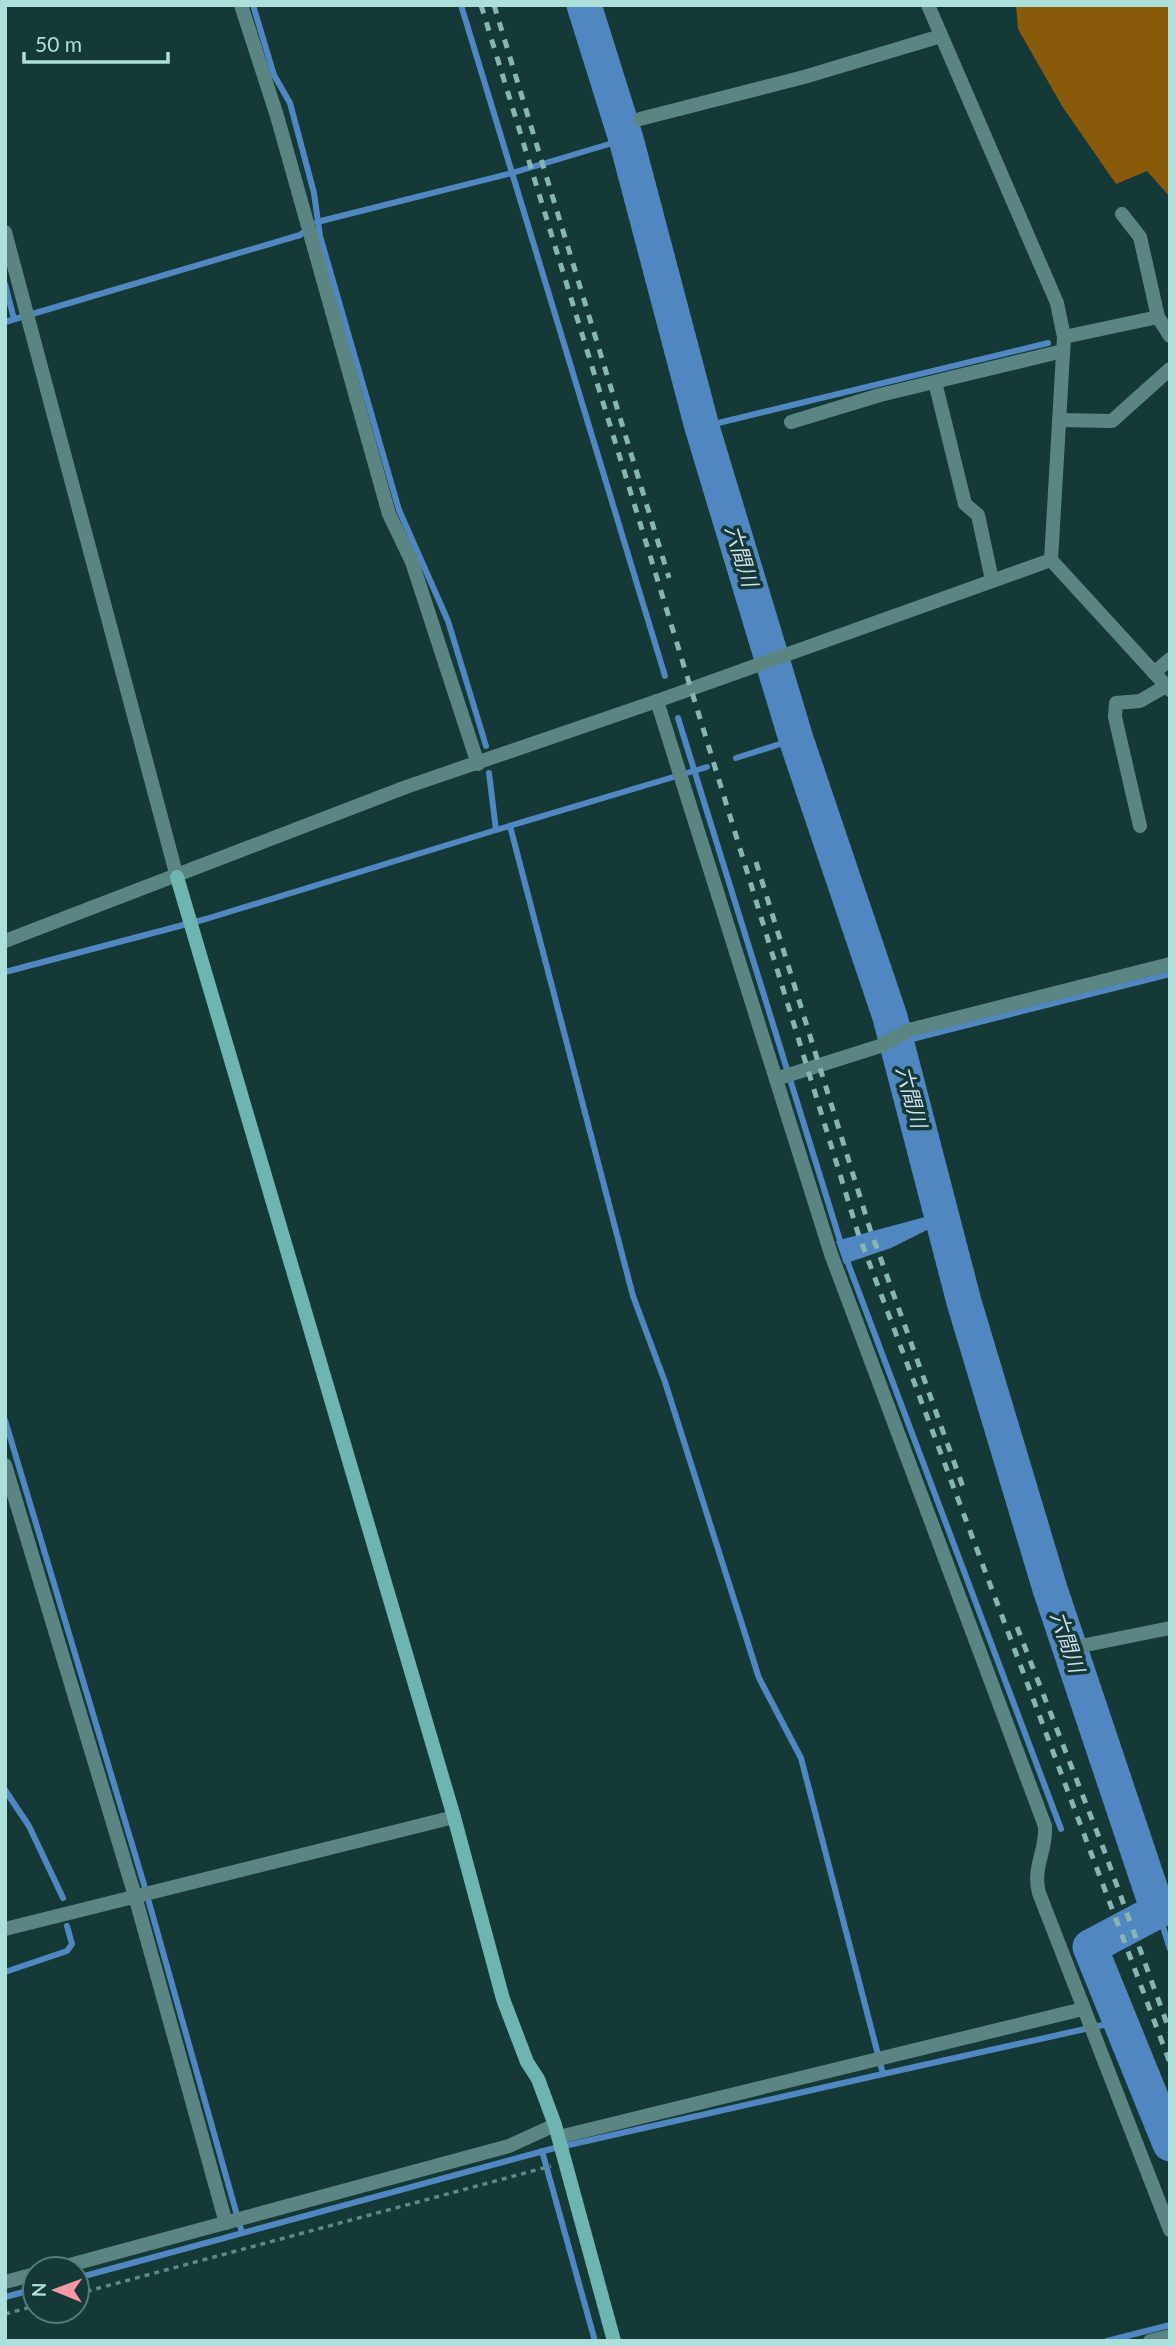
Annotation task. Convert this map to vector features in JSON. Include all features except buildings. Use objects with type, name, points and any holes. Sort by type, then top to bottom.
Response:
[{"type":"street","points":[[241,5],[278,116],[389,514],[412,562],[478,764]]},
{"type":"street","points":[[928,5],[1057,303],[1063,344],[1051,560],[1168,688],[1140,701],[1116,703],[1115,717],[1140,826]]},
{"type":"street","points":[[640,119],[804,77],[941,36]]},
{"type":"street","points":[[1122,214],[1140,237],[1158,317],[1170,335]]},
{"type":"street","points":[[5,232],[187,912],[454,1816],[503,1999],[527,2062],[538,2079],[558,2134],[559,2162],[614,2341]]},
{"type":"street","points":[[791,422],[1158,317]]},
{"type":"street","points":[[1059,419],[1112,421],[1170,369]]},
{"type":"street","points":[[935,382],[965,504],[978,516],[992,580]]},
{"type":"street","points":[[5,941],[406,787],[478,764],[1051,560]]},
{"type":"street","points":[[1154,673],[1170,659]]},
{"type":"street","points":[[657,701],[785,1077],[861,1340],[1045,1826],[1035,1877],[1170,2230]]},
{"type":"street","points":[[785,1077],[880,1046],[909,1030],[1170,964]]},
{"type":"street","points":[[5,1465],[143,1894],[235,2220]]},
{"type":"street","points":[[1086,1645],[1170,1628]]},
{"type":"street","points":[[5,1928],[454,1816]]},
{"type":"street","points":[[91,2259],[509,2146],[1084,2011]]},
{"type":"street","points":[[1150,2341],[1170,2336]]},
{"type":"path","points":[[91,2290],[559,2162]]},
{"type":"shaded area","points":[[1016,5],[1170,5],[1170,197],[1147,171],[1116,184],[1062,106],[1018,29]]},
{"type":"water","points":[[925,1217],[929,1229],[891,1248],[844,1264],[836,1241]]},
{"type":"waterway","points":[[253,5],[274,75],[290,103],[314,193],[320,236],[399,510],[448,621],[486,746]]},
{"type":"waterway","points":[[461,5],[665,676]]},
{"type":"waterway","name":"六間川","points":[[584,5],[626,139],[702,427],[796,739],[890,1017],[964,1302],[1050,1589],[1158,1911],[1090,1947],[1170,2144]]},
{"type":"waterway","points":[[317,222],[512,173],[626,139]]},
{"type":"waterway","points":[[5,322],[300,235],[308,229]]},
{"type":"waterway","points":[[5,284],[14,319]]},
{"type":"waterway","points":[[702,427],[1048,343]]},
{"type":"waterway","points":[[678,718],[842,1247]]},
{"type":"waterway","points":[[736,758],[796,739]]},
{"type":"waterway","points":[[489,773],[496,830],[707,767]]},
{"type":"waterway","points":[[510,826],[633,1296],[665,1382],[759,1678],[801,1758],[883,2074],[1121,2021]]},
{"type":"waterway","points":[[5,972],[206,919],[496,830]]},
{"type":"waterway","points":[[896,1043],[1170,974]]},
{"type":"waterway","points":[[922,1225],[942,1218]]},
{"type":"waterway","points":[[846,1258],[1061,1829]]},
{"type":"waterway","points":[[5,1420],[143,1881],[242,2233]]},
{"type":"waterway","points":[[5,1790],[29,1826],[63,1898]]},
{"type":"waterway","points":[[1158,1911],[1170,1949]]},
{"type":"waterway","points":[[5,1972],[67,1951],[72,1944],[67,1926]]},
{"type":"waterway","points":[[91,2274],[551,2149],[883,2074]]},
{"type":"waterway","points":[[542,2151],[595,2341]]},
{"type":"waterway","points":[[5,2297],[21,2293]]},
{"type":"waterway","points":[[1107,2341],[1170,2325]]},
{"type":"railway","points":[[481,5],[858,1233],[1170,2063]]},
{"type":"railway","points":[[494,5],[669,578]]},
{"type":"railway","points":[[756,862],[870,1229],[963,1487]]},
{"type":"railway","points":[[1017,1627],[1104,1850],[1170,2032]]}]
